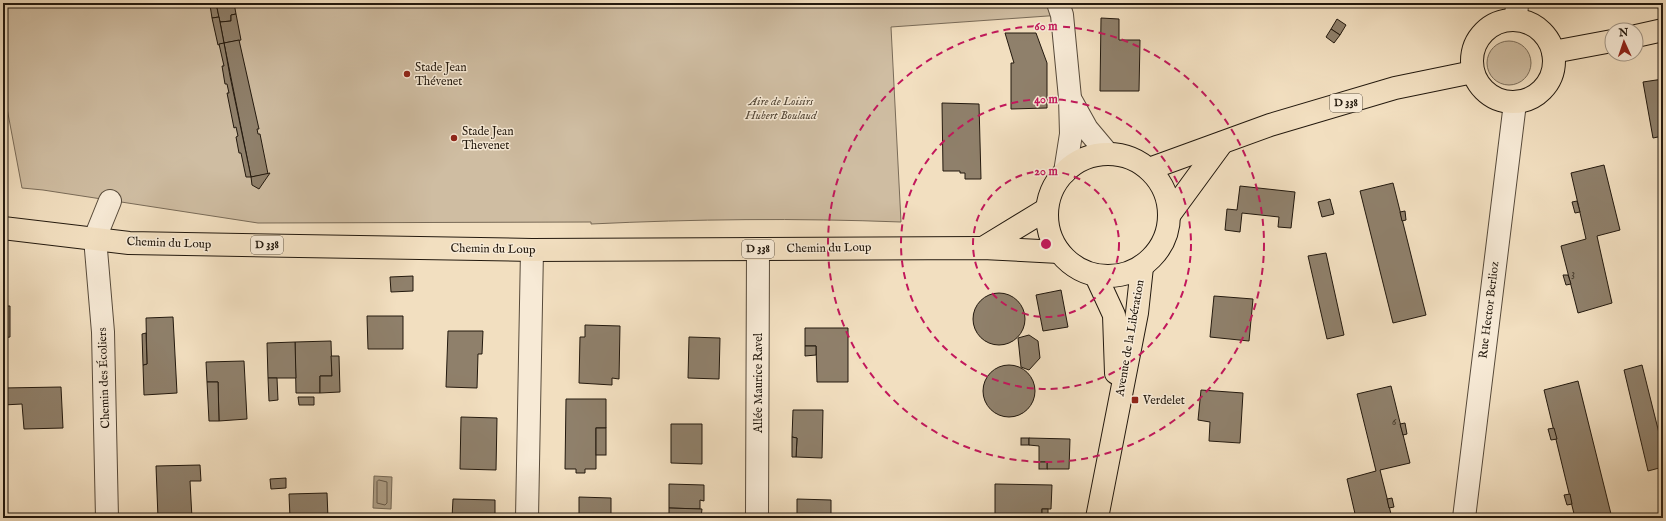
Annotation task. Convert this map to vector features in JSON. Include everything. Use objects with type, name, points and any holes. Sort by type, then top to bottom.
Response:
[{"type":"main road","points":[[1517,12],[1528,23],[1540,30],[1548,40],[1553,52],[1554,64],[1552,76],[1546,86],[1537,95],[1527,100],[1515,102],[1501,101],[1488,95],[1478,85],[1473,72],[1472,59],[1474,46],[1481,35],[1491,27],[1503,22],[1517,12]]},
{"type":"main road","points":[[1644,34],[1663,30]]},
{"type":"main road","points":[[1553,52],[1604,42]]},
{"type":"main road","name":"D 338","points":[[1148,169],[1270,125],[1388,90],[1473,72]]},
{"type":"main road","points":[[1170,214],[1222,143]]},
{"type":"main road","points":[[1108,154],[1123,156],[1136,161],[1148,169],[1160,182],[1167,197],[1170,214],[1167,234],[1157,253],[1142,267],[1128,274],[1112,276],[1096,276],[1082,271],[1070,263],[1059,252],[1052,239],[1048,224],[1047,210],[1050,195],[1056,183],[1065,172],[1078,162],[1092,156],[1108,154]]},
{"type":"main road","points":[[983,248],[1047,210]]},
{"type":"main road","name":"Chemin du Loup","points":[[3,228],[129,243],[532,250],[983,248],[1059,252]]},
{"type":"main road","name":"Avenue de la Libération","points":[[1097,518],[1137,313],[1142,267]]},
{"type":"main road","name":"Avenue de la Libération","points":[[1096,276],[1114,315],[1118,410]]},
{"type":"street","points":[[1058,3],[1062,15],[1070,98],[1071,134],[1065,172]]},
{"type":"street","points":[[1070,98],[1087,129],[1108,154]]},
{"type":"street","name":"Rue Hector Berlioz","points":[[1464,518],[1515,102]]},
{"type":"street","points":[[95,238],[110,201]]},
{"type":"street","name":"Chemin des Écoliers","points":[[95,238],[103,332],[107,518]]},
{"type":"street","name":"Allée Maurice Ravel","points":[[757,518],[758,249]]},
{"type":"street","points":[[527,518],[532,250]]},
{"type":"green space","name":"Stade Jean Thevenet","points":[[3,3],[1058,3],[1062,15],[891,27],[901,222],[707,220],[591,224],[591,222],[258,223],[22,188],[3,87]]},
{"type":"green space","points":[[1505,41],[1513,41],[1525,47],[1531,59],[1531,67],[1525,79],[1513,85],[1505,85],[1493,79],[1487,67],[1487,59],[1493,47]]},
{"type":"water","points":[[374,476],[392,477],[391,509],[373,508]]},
{"type":"building","points":[[211,3],[216,3],[219,17],[212,18]]},
{"type":"building","points":[[216,3],[234,3],[236,14],[231,15],[231,21],[220,22]]},
{"type":"building","points":[[236,14],[241,40],[224,43],[220,22],[231,21],[231,15]]},
{"type":"building","points":[[219,17],[224,43],[218,45],[212,18]]},
{"type":"building","points":[[1101,18],[1119,19],[1119,40],[1140,40],[1139,91],[1100,91]]},
{"type":"building","points":[[1337,19],[1346,25],[1340,35],[1331,29]]},
{"type":"building","points":[[1331,29],[1340,35],[1334,43],[1326,37]]},
{"type":"building","points":[[1005,33],[1036,33],[1047,63],[1047,108],[1011,109],[1011,63],[1014,63]]},
{"type":"building","points":[[239,40],[259,129],[257,129],[258,134],[260,134],[268,174],[251,177],[224,43]]},
{"type":"building","points":[[224,43],[251,177],[246,177],[241,153],[239,153],[236,137],[238,136],[236,127],[234,128],[227,93],[229,93],[227,84],[225,84],[222,66],[224,66],[219,44]]},
{"type":"building","points":[[1663,79],[1663,136],[1653,138],[1643,82]]},
{"type":"building","points":[[942,103],[979,104],[981,179],[965,179],[965,173],[960,173],[960,171],[943,171]]},
{"type":"building","points":[[1604,165],[1620,230],[1597,236],[1612,303],[1578,313],[1561,246],[1586,239],[1571,173]]},
{"type":"building","points":[[270,173],[259,189],[252,185],[251,177]]},
{"type":"building","points":[[1393,183],[1426,315],[1393,323],[1360,191]]},
{"type":"building","points":[[1240,186],[1295,192],[1291,228],[1278,227],[1279,217],[1242,213],[1240,232],[1225,230],[1227,209],[1237,210]]},
{"type":"building","points":[[1330,199],[1334,214],[1322,217],[1318,202]]},
{"type":"building","points":[[1577,201],[1580,212],[1575,213],[1572,202]]},
{"type":"building","points":[[1405,211],[1406,220],[1402,221],[1400,212]]},
{"type":"building","points":[[1326,253],[1344,335],[1327,339],[1308,256]]},
{"type":"building","points":[[1563,275],[1568,275],[1571,284],[1566,285]]},
{"type":"building","points":[[413,276],[413,291],[391,292],[390,277]]},
{"type":"building","points":[[1061,290],[1068,327],[1043,331],[1036,295]]},
{"type":"building","points":[[994,293],[1004,293],[1018,300],[1025,314],[1025,324],[1018,338],[1004,345],[994,345],[984,341],[977,334],[973,324],[973,314],[977,304],[984,297]]},
{"type":"building","points":[[1214,296],[1253,299],[1249,341],[1210,337]]},
{"type":"building","points":[[3,306],[10,306],[10,337],[3,338]]},
{"type":"building","points":[[367,316],[403,316],[403,349],[368,349]]},
{"type":"building","points":[[173,317],[177,393],[144,395],[143,365],[147,364],[146,318]]},
{"type":"building","points":[[585,325],[620,326],[619,379],[612,378],[612,385],[579,383],[580,337],[585,337]]},
{"type":"building","points":[[805,328],[848,328],[848,382],[817,382],[816,346],[805,346]]},
{"type":"building","points":[[448,331],[483,331],[482,354],[478,354],[477,388],[446,387]]},
{"type":"building","points":[[146,333],[147,364],[143,365],[142,334]]},
{"type":"building","points":[[1029,335],[1038,341],[1040,358],[1029,370],[1021,367],[1018,338]]},
{"type":"building","points":[[689,337],[720,338],[719,379],[688,378]]},
{"type":"building","points":[[331,341],[332,376],[320,376],[320,393],[296,393],[295,342]]},
{"type":"building","points":[[295,342],[296,378],[268,378],[267,343]]},
{"type":"building","points":[[805,346],[816,346],[816,355],[805,356]]},
{"type":"building","points":[[331,356],[339,356],[340,392],[320,393],[320,376],[332,376]]},
{"type":"building","points":[[244,361],[247,419],[219,421],[218,382],[207,382],[206,362]]},
{"type":"building","points":[[1004,365],[1014,365],[1028,372],[1035,386],[1035,396],[1028,410],[1014,417],[1004,417],[994,413],[987,406],[983,396],[983,386],[987,376],[994,369]]},
{"type":"building","points":[[1642,365],[1663,449],[1663,467],[1648,471],[1624,370]]},
{"type":"building","points":[[268,378],[277,378],[278,400],[269,401]]},
{"type":"building","points":[[1578,381],[1612,518],[1575,518],[1544,390]]},
{"type":"building","points":[[207,382],[218,382],[219,421],[209,421]]},
{"type":"building","points":[[1391,386],[1410,463],[1380,470],[1392,518],[1356,518],[1347,479],[1376,471],[1357,394]]},
{"type":"building","points":[[61,387],[63,428],[24,429],[22,404],[3,405],[3,388]]},
{"type":"building","points":[[1201,390],[1243,393],[1240,443],[1209,441],[1210,422],[1198,420]]},
{"type":"building","points":[[298,397],[314,397],[314,405],[299,405]]},
{"type":"building","points":[[566,399],[606,399],[606,428],[596,428],[596,469],[585,469],[585,473],[576,473],[576,469],[565,469]]},
{"type":"building","points":[[793,410],[823,410],[822,458],[796,457],[797,438],[792,437]]},
{"type":"building","points":[[461,417],[497,418],[496,470],[460,469]]},
{"type":"building","points":[[1405,423],[1407,434],[1403,435],[1400,424]]},
{"type":"building","points":[[671,424],[702,424],[702,464],[671,463]]},
{"type":"building","points":[[596,428],[606,428],[606,455],[596,455]]},
{"type":"building","points":[[1554,428],[1557,439],[1551,440],[1548,429]]},
{"type":"building","points":[[792,437],[797,438],[796,457],[792,457]]},
{"type":"building","points":[[1021,438],[1029,438],[1029,445],[1021,445]]},
{"type":"building","points":[[1029,438],[1070,439],[1069,469],[1047,469],[1047,462],[1039,462],[1039,446],[1029,445]]},
{"type":"building","points":[[1039,462],[1047,462],[1047,469],[1039,469]]},
{"type":"building","points":[[200,465],[201,481],[190,481],[192,518],[158,518],[156,466]]},
{"type":"building","points":[[286,478],[286,488],[271,489],[270,479]]},
{"type":"building","points":[[669,484],[704,485],[704,501],[700,500],[700,509],[669,508]]},
{"type":"building","points":[[995,484],[1052,485],[1051,509],[1042,509],[1042,518],[995,518]]},
{"type":"building","points":[[327,493],[328,518],[290,518],[289,494]]},
{"type":"building","points":[[1570,494],[1572,504],[1567,505],[1564,495]]},
{"type":"building","points":[[579,497],[611,498],[611,518],[579,518]]},
{"type":"building","points":[[1392,498],[1394,507],[1389,508],[1387,499]]},
{"type":"building","points":[[453,499],[495,500],[495,518],[452,518]]},
{"type":"building","points":[[797,499],[831,500],[831,518],[797,517]]},
{"type":"building","points":[[669,508],[702,509],[701,518],[669,518]]},
{"type":"building","points":[[1042,509],[1048,509],[1048,518],[1042,518]]},
{"type":"place","name":"Stade Jean Thévenet","points":[[407,74]]},
{"type":"place","name":"Stade Jean Thevenet","points":[[454,138]]},
{"type":"place","name":"Verdelet","points":[[1135,400]]},
{"type":"park label","name":"Aire de Loisirs Hubert Boulaud","points":[[781,108]]}]
